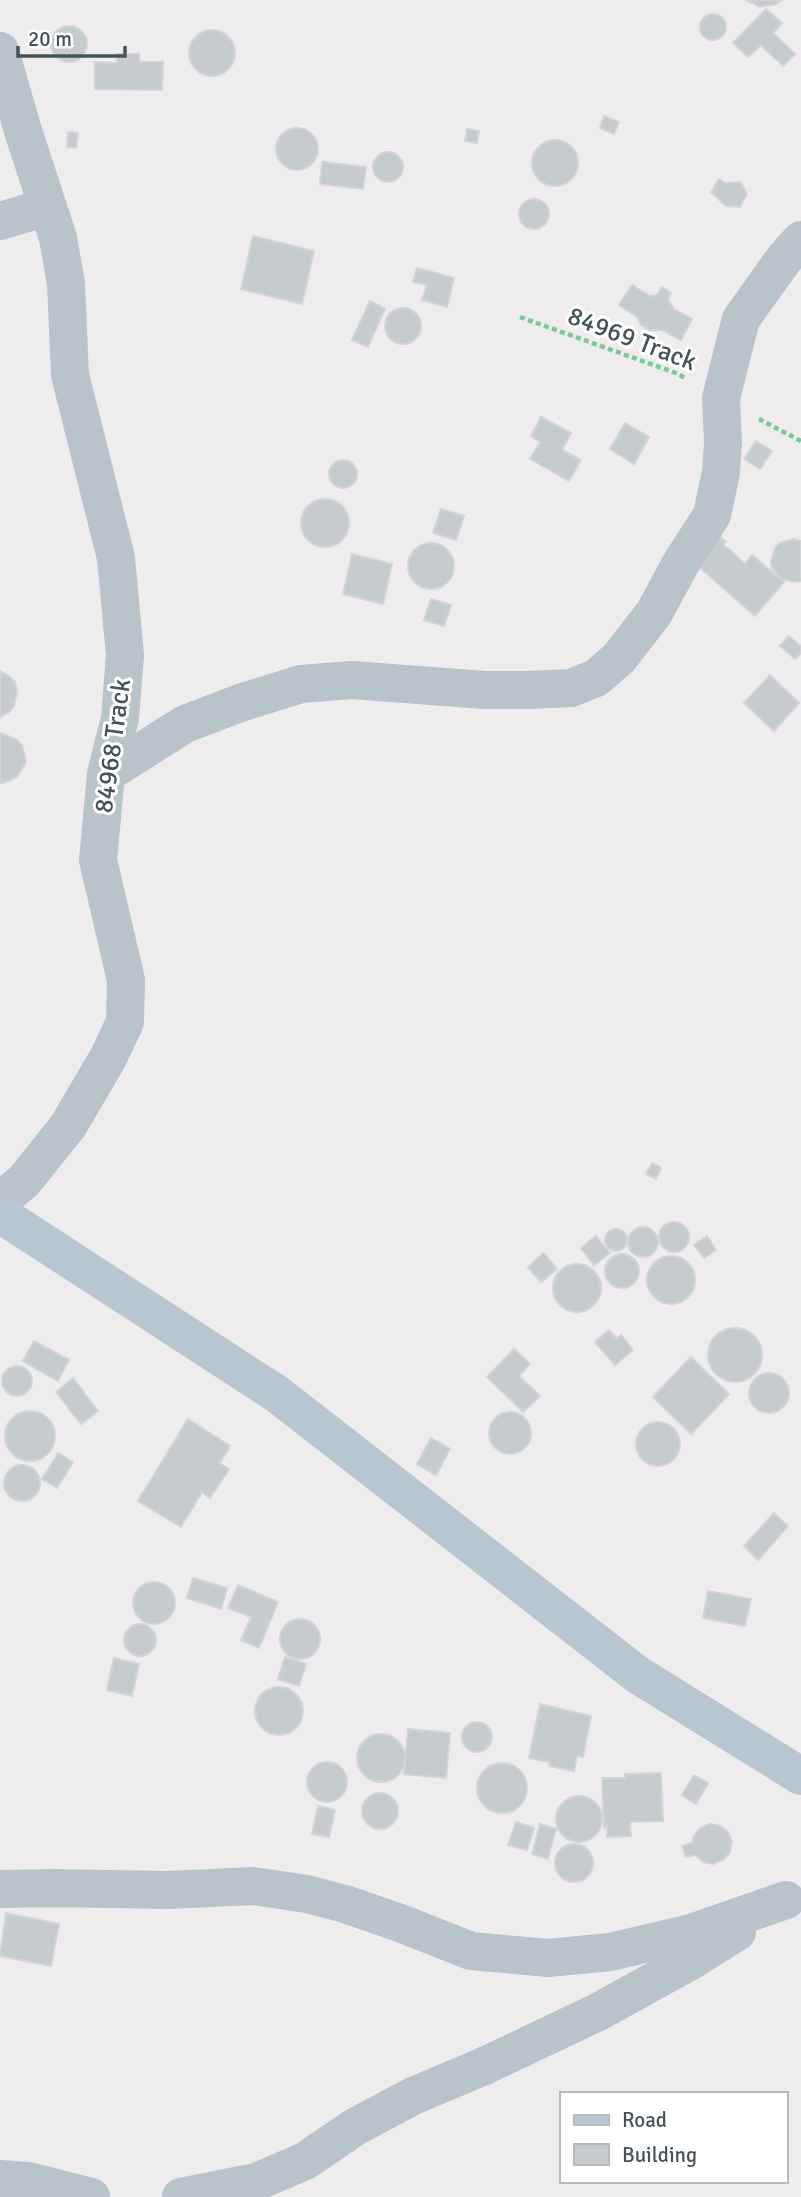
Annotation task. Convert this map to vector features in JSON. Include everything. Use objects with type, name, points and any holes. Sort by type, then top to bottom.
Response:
[{"type":"street","name":"84968 Track","points":[[0,51],[58,238],[65,284],[70,375],[117,558],[125,655],[120,718],[106,774],[98,860],[126,980],[125,1022],[108,1058],[68,1126],[24,1181],[0,1201]]},
{"type":"street","points":[[0,221],[47,207]]},
{"type":"street","points":[[106,774],[185,724],[301,684],[352,680],[485,690],[528,690],[571,688],[596,678],[619,658],[654,613],[681,563],[712,515],[721,472],[721,398],[741,319],[801,240]]},
{"type":"street","points":[[0,1214],[276,1394],[638,1675],[791,1761]]},
{"type":"street","points":[[0,1889],[167,1890],[253,1886],[307,1894],[345,1904],[471,1951],[548,1958],[611,1952],[691,1933],[794,1893]]},
{"type":"street","points":[[181,2197],[256,2182],[305,2161],[355,2127],[413,2096],[598,2012],[694,1959],[794,1893]]},
{"type":"street","points":[[0,2179],[28,2181],[90,2197]]},
{"type":"path","name":"84969 Track","points":[[520,317],[676,373],[801,441]]},
{"type":"building","points":[[746,0],[782,0],[760,7]]},
{"type":"building","points":[[766,9],[782,23],[773,33],[795,54],[783,66],[761,45],[748,57],[733,43]]},
{"type":"building","points":[[713,14],[722,18],[726,27],[722,36],[713,40],[704,36],[700,27],[704,18]]},
{"type":"building","points":[[69,26],[82,31],[87,44],[82,57],[69,62],[56,57],[51,44],[56,31]]},
{"type":"building","points":[[212,30],[229,36],[235,53],[229,70],[212,76],[195,70],[189,53],[195,36]]},
{"type":"building","points":[[117,54],[139,54],[139,62],[163,62],[162,90],[95,89],[95,62],[117,63]]},
{"type":"building","points":[[604,116],[619,122],[614,134],[600,128]]},
{"type":"building","points":[[297,128],[312,134],[318,149],[312,164],[297,170],[282,164],[276,149],[282,134]]},
{"type":"building","points":[[467,129],[479,131],[477,143],[465,141]]},
{"type":"building","points":[[68,132],[78,133],[76,148],[67,147]]},
{"type":"building","points":[[555,140],[571,147],[578,163],[571,179],[555,186],[539,179],[532,163],[539,147]]},
{"type":"building","points":[[388,152],[399,156],[403,167],[399,178],[388,182],[377,178],[373,167],[377,156]]},
{"type":"building","points":[[322,162],[366,167],[363,189],[320,184]]},
{"type":"building","points":[[719,179],[725,183],[740,182],[747,194],[740,207],[726,206],[711,192]]},
{"type":"building","points":[[534,199],[545,203],[549,214],[545,225],[534,229],[523,225],[519,214],[523,203]]},
{"type":"building","points":[[253,236],[314,251],[302,304],[241,289]]},
{"type":"building","points":[[417,268],[454,278],[447,307],[422,300],[427,285],[413,282]]},
{"type":"building","points":[[632,285],[650,296],[657,295],[662,287],[671,293],[668,300],[674,309],[692,319],[681,340],[662,330],[649,330],[641,325],[637,317],[619,305]]},
{"type":"building","points":[[370,301],[385,309],[368,347],[352,340]]},
{"type":"building","points":[[403,308],[415,314],[421,326],[415,338],[403,344],[391,338],[385,326],[391,314]]},
{"type":"building","points":[[541,417],[571,433],[562,450],[581,460],[569,481],[530,459],[540,442],[531,436]]},
{"type":"building","points":[[625,423],[649,437],[634,464],[610,449]]},
{"type":"building","points":[[756,441],[772,451],[760,469],[744,459]]},
{"type":"building","points":[[343,460],[353,464],[357,474],[353,484],[343,488],[333,484],[329,474],[333,464]]},
{"type":"building","points":[[325,499],[334,500],[342,506],[348,514],[348,532],[342,540],[334,546],[325,547],[316,546],[308,540],[302,532],[301,523],[302,514],[308,506],[316,500]]},
{"type":"building","points":[[441,509],[464,516],[456,540],[433,533]]},
{"type":"building","points":[[715,532],[726,542],[723,544],[745,564],[752,555],[784,582],[755,616],[691,560]]},
{"type":"building","points":[[793,539],[801,541],[801,581],[795,582],[781,579],[772,568],[771,561],[775,548],[780,543]]},
{"type":"building","points":[[431,543],[447,550],[454,566],[447,582],[431,589],[415,582],[408,566],[415,550]]},
{"type":"building","points":[[352,554],[392,564],[383,604],[343,594]]},
{"type":"building","points":[[431,599],[451,605],[444,626],[424,620]]},
{"type":"building","points":[[789,636],[801,646],[801,653],[795,659],[780,646]]},
{"type":"building","points":[[0,671],[15,682],[17,691],[14,706],[0,717]]},
{"type":"building","points":[[770,675],[799,703],[774,731],[744,703]]},
{"type":"building","points":[[0,733],[16,739],[22,745],[26,762],[17,777],[4,783],[0,783]]},
{"type":"building","points":[[652,1163],[661,1168],[656,1179],[646,1174]]},
{"type":"building","points":[[674,1222],[680,1223],[688,1231],[688,1243],[680,1251],[674,1252],[668,1251],[660,1243],[659,1237],[660,1231],[668,1223]]},
{"type":"building","points":[[643,1227],[654,1231],[658,1242],[654,1253],[643,1257],[632,1253],[628,1242],[632,1231]]},
{"type":"building","points":[[616,1229],[624,1232],[627,1240],[624,1248],[616,1251],[608,1248],[605,1240],[608,1232]]},
{"type":"building","points":[[596,1236],[610,1253],[594,1265],[581,1248]]},
{"type":"building","points":[[707,1236],[716,1250],[704,1258],[694,1245]]},
{"type":"building","points":[[544,1253],[557,1269],[541,1282],[528,1267]]},
{"type":"building","points":[[622,1254],[634,1259],[639,1271],[634,1283],[622,1288],[610,1283],[605,1271],[610,1259]]},
{"type":"building","points":[[671,1256],[680,1257],[688,1263],[694,1271],[694,1289],[688,1297],[680,1303],[671,1304],[662,1303],[654,1297],[648,1289],[647,1280],[648,1271],[654,1263],[662,1257]]},
{"type":"building","points":[[577,1264],[594,1271],[601,1288],[594,1305],[577,1312],[560,1305],[553,1288],[560,1271]]},
{"type":"building","points":[[740,1328],[750,1332],[758,1340],[762,1355],[758,1370],[750,1378],[730,1382],[720,1378],[712,1370],[708,1350],[712,1340],[720,1332]]},
{"type":"building","points":[[609,1330],[617,1339],[621,1335],[633,1350],[615,1365],[595,1342]]},
{"type":"building","points":[[34,1341],[69,1360],[58,1381],[23,1361]]},
{"type":"building","points":[[514,1349],[530,1364],[519,1376],[540,1396],[523,1412],[487,1377]]},
{"type":"building","points":[[691,1357],[729,1394],[691,1434],[653,1397]]},
{"type":"building","points":[[17,1366],[28,1370],[32,1381],[28,1392],[17,1396],[6,1392],[2,1381],[6,1370]]},
{"type":"building","points":[[769,1373],[777,1374],[783,1379],[788,1385],[788,1401],[783,1407],[777,1412],[769,1413],[761,1412],[755,1407],[750,1401],[749,1393],[750,1385],[755,1379],[761,1374]]},
{"type":"building","points":[[73,1378],[98,1411],[81,1424],[56,1392]]},
{"type":"building","points":[[30,1411],[48,1418],[55,1436],[48,1454],[30,1461],[12,1454],[5,1436],[12,1418]]},
{"type":"building","points":[[510,1412],[525,1418],[531,1433],[525,1448],[510,1454],[495,1448],[489,1433],[495,1418]]},
{"type":"building","points":[[188,1419],[230,1446],[220,1463],[229,1469],[210,1498],[202,1492],[181,1527],[138,1501]]},
{"type":"building","points":[[658,1422],[667,1423],[674,1428],[679,1435],[679,1453],[674,1460],[667,1465],[658,1466],[649,1465],[642,1460],[637,1453],[636,1444],[637,1435],[642,1428],[649,1423]]},
{"type":"building","points":[[431,1438],[450,1449],[436,1475],[417,1464]]},
{"type":"building","points":[[58,1453],[73,1462],[57,1488],[42,1479]]},
{"type":"building","points":[[22,1465],[35,1470],[40,1483],[35,1496],[22,1501],[9,1496],[4,1483],[9,1470]]},
{"type":"building","points":[[774,1513],[788,1526],[758,1560],[744,1546]]},
{"type":"building","points":[[193,1578],[227,1588],[221,1609],[187,1598]]},
{"type":"building","points":[[154,1582],[169,1588],[175,1603],[169,1618],[154,1624],[139,1618],[133,1603],[139,1588]]},
{"type":"building","points":[[238,1585],[278,1602],[259,1648],[241,1640],[251,1617],[228,1608]]},
{"type":"building","points":[[708,1591],[751,1599],[745,1626],[703,1618]]},
{"type":"building","points":[[300,1619],[308,1620],[314,1625],[319,1631],[319,1647],[314,1653],[308,1658],[300,1659],[292,1658],[286,1653],[281,1647],[280,1639],[281,1631],[286,1625],[292,1620]]},
{"type":"building","points":[[140,1624],[151,1629],[156,1640],[151,1651],[140,1656],[129,1651],[124,1640],[129,1629]]},
{"type":"building","points":[[285,1657],[306,1664],[299,1686],[278,1679]]},
{"type":"building","points":[[114,1658],[139,1664],[132,1696],[107,1690]]},
{"type":"building","points":[[279,1687],[296,1694],[303,1711],[296,1728],[279,1735],[262,1728],[255,1711],[262,1694]]},
{"type":"building","points":[[540,1704],[591,1716],[583,1757],[577,1756],[574,1771],[549,1766],[549,1762],[529,1758]]},
{"type":"building","points":[[477,1722],[488,1726],[492,1737],[488,1748],[477,1752],[466,1748],[462,1737],[466,1726]]},
{"type":"building","points":[[408,1729],[450,1733],[446,1778],[404,1774]]},
{"type":"building","points":[[381,1734],[398,1741],[405,1758],[398,1775],[381,1782],[364,1775],[357,1758],[364,1741]]},
{"type":"building","points":[[327,1762],[335,1763],[341,1768],[346,1774],[346,1790],[341,1796],[335,1801],[327,1802],[319,1801],[313,1796],[308,1790],[307,1782],[308,1774],[313,1768],[319,1763]]},
{"type":"building","points":[[502,1763],[520,1770],[527,1788],[520,1806],[502,1813],[484,1806],[477,1788],[484,1770]]},
{"type":"building","points":[[661,1773],[663,1821],[630,1822],[631,1836],[607,1837],[607,1827],[604,1828],[602,1778]]},
{"type":"building","points":[[694,1775],[708,1783],[696,1804],[682,1795]]},
{"type":"building","points":[[380,1793],[392,1799],[398,1811],[392,1823],[380,1829],[368,1823],[362,1811],[368,1799]]},
{"type":"building","points":[[579,1796],[595,1803],[602,1819],[595,1835],[579,1842],[563,1835],[556,1819],[563,1803]]},
{"type":"building","points":[[318,1806],[335,1810],[329,1837],[312,1834]]},
{"type":"building","points":[[516,1822],[534,1828],[527,1850],[508,1845]]},
{"type":"building","points":[[540,1824],[556,1829],[548,1859],[532,1854]]},
{"type":"building","points":[[710,1824],[720,1826],[728,1832],[732,1842],[730,1852],[723,1860],[713,1864],[703,1862],[695,1855],[686,1857],[682,1846],[692,1843],[700,1828]]},
{"type":"building","points":[[574,1844],[588,1849],[593,1863],[588,1877],[574,1882],[560,1877],[555,1863],[560,1849]]},
{"type":"building","points":[[6,1913],[59,1924],[51,1966],[0,1956]]}]
